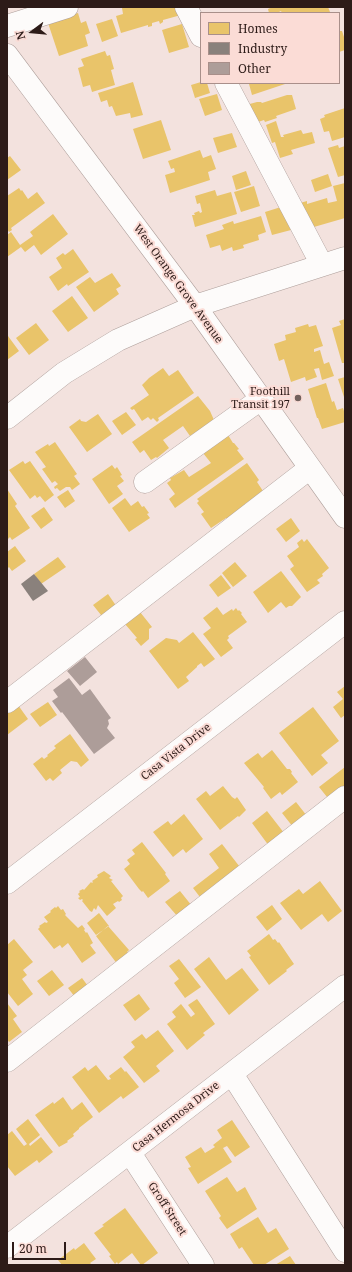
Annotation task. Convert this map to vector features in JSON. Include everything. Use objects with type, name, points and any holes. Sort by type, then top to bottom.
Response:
[{"type":"street","points":[[7,26],[67,7]]},
{"type":"street","points":[[186,7],[200,34]]},
{"type":"street","name":"West Orange Grove Avenue","points":[[7,55],[195,306],[345,517]]},
{"type":"street","points":[[227,84],[322,265]]},
{"type":"street","points":[[7,418],[64,373],[118,340],[195,306],[345,258]]},
{"type":"street","points":[[145,482],[261,399]]},
{"type":"street","points":[[7,702],[310,468]]},
{"type":"street","name":"Casa Vista Drive","points":[[7,883],[345,622]]},
{"type":"street","points":[[7,1061],[345,797]]},
{"type":"street","name":"Casa Hermosa Drive","points":[[7,1248],[345,986]]},
{"type":"street","points":[[232,1074],[345,1251]]},
{"type":"street","name":"Groff Street","points":[[130,1153],[198,1263]]},
{"type":"building: Homes","points":[[178,7],[181,15],[163,20],[160,24],[159,21],[152,23],[152,26],[148,27],[148,25],[121,33],[116,16],[123,14],[122,8]]},
{"type":"building: Homes","points":[[273,7],[328,7],[330,12],[269,12],[268,9]]},
{"type":"building: Homes","points":[[78,13],[81,23],[86,21],[90,33],[85,35],[88,46],[59,56],[48,23]]},
{"type":"building: Homes","points":[[112,19],[118,36],[102,42],[96,24]]},
{"type":"building: Homes","points":[[182,24],[189,47],[169,53],[162,30]]},
{"type":"building: Homes","points":[[340,31],[342,31],[345,40],[345,50],[340,52]]},
{"type":"building: Homes","points":[[105,51],[107,56],[110,55],[114,69],[111,70],[115,85],[92,92],[90,85],[83,87],[78,68],[84,66],[81,59]]},
{"type":"building: Homes","points":[[133,82],[143,115],[131,118],[130,113],[116,116],[112,106],[109,107],[107,100],[101,102],[98,93]]},
{"type":"building: Homes","points":[[200,82],[200,84],[207,84],[210,93],[195,98],[191,85]]},
{"type":"building: Homes","points":[[249,84],[285,84],[252,95]]},
{"type":"building: Homes","points":[[217,94],[222,110],[205,116],[199,99]]},
{"type":"building: Homes","points":[[287,95],[292,95],[296,109],[276,116],[277,118],[265,122],[264,120],[255,123],[246,105],[257,102],[262,103]]},
{"type":"building: Homes","points":[[345,108],[345,137],[332,141],[329,131],[324,132],[320,119],[325,117],[324,115]]},
{"type":"building: Homes","points":[[161,120],[171,150],[143,159],[133,129]]},
{"type":"building: Homes","points":[[276,121],[281,137],[284,137],[283,135],[301,130],[303,134],[312,132],[315,143],[291,150],[293,154],[280,158],[275,142],[272,143],[266,125]]},
{"type":"building: Homes","points":[[232,133],[237,147],[218,153],[213,138]]},
{"type":"building: Homes","points":[[338,145],[339,148],[345,146],[345,175],[338,177],[328,148]]},
{"type":"building: Homes","points":[[200,150],[203,158],[211,155],[216,169],[208,172],[210,180],[170,193],[165,175],[175,172],[174,168],[171,169],[168,161]]},
{"type":"building: Homes","points":[[10,156],[21,170],[7,180],[7,158]]},
{"type":"building: Homes","points":[[246,171],[251,185],[236,190],[232,176]]},
{"type":"building: Homes","points":[[328,174],[332,186],[315,192],[311,180]]},
{"type":"building: Homes","points":[[345,183],[345,218],[307,229],[300,203],[307,201],[307,204],[327,198],[328,203],[337,201],[333,186]]},
{"type":"building: Homes","points":[[254,186],[260,206],[241,212],[234,192]]},
{"type":"building: Homes","points":[[19,188],[28,199],[37,192],[45,203],[11,228],[12,230],[9,232],[7,229],[7,196]]},
{"type":"building: Homes","points":[[215,190],[217,196],[231,192],[237,214],[195,227],[192,215],[195,215],[194,213],[199,211],[200,213],[202,212],[200,203],[197,204],[195,196]]},
{"type":"building: Homes","points":[[281,207],[291,230],[272,235],[265,212]]},
{"type":"building: Homes","points":[[53,214],[68,234],[41,255],[34,245],[25,252],[21,247],[7,257],[7,235],[11,232],[20,245],[33,236],[30,232]]},
{"type":"building: Homes","points":[[261,216],[266,232],[258,235],[259,240],[243,245],[244,248],[233,251],[232,247],[222,251],[220,245],[210,248],[206,235],[224,229],[222,225],[233,221],[234,224]]},
{"type":"building: Homes","points":[[73,249],[89,272],[68,286],[67,284],[58,291],[49,277],[62,268],[56,258],[63,253],[65,255]]},
{"type":"building: Homes","points":[[112,273],[121,286],[116,289],[119,294],[94,312],[76,287],[90,277],[95,283]]},
{"type":"building: Homes","points":[[72,296],[88,318],[68,332],[52,311]]},
{"type":"building: Homes","points":[[345,319],[345,366],[344,363],[342,363],[332,328],[341,325],[339,321]]},
{"type":"building: Homes","points":[[36,323],[49,340],[29,355],[16,338]]},
{"type":"building: Homes","points":[[308,324],[309,327],[316,325],[323,346],[314,349],[314,352],[320,350],[324,364],[329,362],[334,376],[322,380],[319,368],[314,369],[317,377],[306,381],[305,377],[291,382],[284,359],[279,361],[274,344],[286,340],[285,335],[296,332],[295,328]]},
{"type":"building: Homes","points":[[8,336],[19,351],[7,360],[7,337]]},
{"type":"building: Homes","points":[[163,368],[169,376],[178,370],[194,393],[158,418],[159,420],[157,422],[153,418],[151,420],[148,417],[142,421],[134,409],[132,410],[130,408],[149,395],[142,385]]},
{"type":"building: Homes","points":[[345,377],[345,400],[338,379]]},
{"type":"building: Homes","points":[[326,383],[332,402],[334,401],[337,410],[343,408],[345,422],[322,429],[308,389]]},
{"type":"building: Homes","points":[[198,396],[210,411],[214,420],[190,436],[183,426],[163,440],[169,448],[157,458],[156,457],[151,460],[144,450],[140,453],[132,442]]},
{"type":"building: Homes","points":[[126,412],[136,425],[122,435],[112,421]]},
{"type":"building: Homes","points":[[98,414],[112,434],[87,452],[69,427],[80,419],[81,421],[86,422]]},
{"type":"building: Homes","points":[[228,435],[239,449],[237,450],[244,459],[175,508],[169,499],[175,494],[167,483],[171,480],[170,478],[184,470],[189,477],[211,463],[203,453]]},
{"type":"building: Homes","points":[[55,442],[77,474],[74,476],[80,484],[72,490],[70,487],[66,487],[60,491],[57,488],[55,489],[54,487],[58,484],[55,481],[52,483],[42,469],[46,467],[35,452],[48,444],[49,446]]},
{"type":"building: Homes","points":[[23,461],[25,464],[30,461],[54,495],[45,502],[40,496],[37,498],[35,495],[30,499],[9,470]]},
{"type":"building: Homes","points":[[247,463],[259,480],[257,482],[263,491],[245,504],[246,505],[228,521],[226,518],[211,528],[201,514],[204,512],[197,503],[199,501],[197,499]]},
{"type":"building: Homes","points":[[112,465],[115,469],[117,467],[122,475],[120,476],[124,481],[117,486],[123,494],[109,504],[92,479]]},
{"type":"building: Homes","points":[[7,489],[17,504],[15,506],[30,528],[12,540],[10,537],[8,539],[7,537]]},
{"type":"building: Homes","points":[[68,490],[75,501],[65,508],[57,497]]},
{"type":"building: Homes","points":[[125,498],[131,506],[138,501],[149,513],[147,514],[150,518],[129,532],[112,508]]},
{"type":"building: Homes","points":[[44,507],[53,520],[41,529],[31,516]]},
{"type":"building: Homes","points":[[291,518],[300,531],[286,542],[276,529]]},
{"type":"building: Homes","points":[[302,539],[304,542],[307,539],[329,568],[322,574],[323,576],[317,580],[320,583],[307,592],[290,569],[294,566],[287,556],[299,547],[297,543]]},
{"type":"building: Homes","points":[[15,546],[26,561],[12,571],[9,567],[7,569],[7,552]]},
{"type":"building: Homes","points":[[58,557],[66,567],[41,584],[34,574]]},
{"type":"building: Homes","points":[[235,562],[247,576],[233,587],[222,573]]},
{"type":"building: Homes","points":[[281,571],[301,597],[292,606],[286,608],[281,602],[268,613],[253,592]]},
{"type":"building: Homes","points":[[221,575],[231,588],[218,597],[209,585]]},
{"type":"building: Homes","points":[[108,594],[119,610],[105,620],[93,605]]},
{"type":"building: Homes","points":[[217,607],[223,615],[232,609],[233,611],[236,608],[242,613],[241,614],[247,622],[228,636],[229,638],[227,640],[233,648],[221,657],[203,634],[211,628],[203,618]]},
{"type":"building: Homes","points":[[140,612],[152,627],[149,629],[149,639],[141,646],[135,639],[137,638],[125,624]]},
{"type":"building: Homes","points":[[193,632],[215,659],[204,667],[201,663],[197,666],[186,677],[189,681],[178,689],[149,651],[166,638],[177,640],[179,643]]},
{"type":"building: Homes","points":[[345,686],[345,715],[341,718],[333,707],[343,699],[337,692]]},
{"type":"building: Homes","points":[[48,702],[57,715],[40,727],[30,714]]},
{"type":"building: Homes","points":[[18,705],[28,719],[7,735],[7,714]]},
{"type":"building: Homes","points":[[313,707],[339,741],[321,755],[328,763],[312,776],[279,733]]},
{"type":"building: Homes","points":[[70,734],[89,760],[81,767],[77,762],[71,761],[60,770],[62,773],[53,781],[50,778],[46,781],[33,764],[42,757],[44,759],[48,756],[47,755],[56,748],[54,746]]},
{"type":"building: Homes","points":[[272,750],[287,769],[290,769],[292,772],[291,773],[298,782],[282,795],[280,792],[271,799],[263,788],[264,787],[244,763],[258,753],[262,758]]},
{"type":"building: Homes","points":[[345,767],[345,791],[331,802],[319,787]]},
{"type":"building: Homes","points":[[223,786],[232,797],[235,799],[237,797],[246,810],[239,817],[238,816],[220,830],[196,799],[206,791],[210,796]]},
{"type":"building: Homes","points":[[296,802],[307,816],[293,827],[282,813]]},
{"type":"building: Homes","points":[[267,811],[288,838],[272,850],[252,823]]},
{"type":"building: Homes","points":[[184,814],[203,839],[186,853],[183,849],[173,857],[153,832],[168,821],[171,825]]},
{"type":"building: Homes","points":[[142,842],[166,873],[165,874],[170,881],[148,898],[124,869],[130,864],[127,860],[135,854],[132,850]]},
{"type":"building: Homes","points":[[222,844],[243,871],[203,901],[193,888],[219,868],[209,854]]},
{"type":"building: Homes","points":[[104,871],[111,876],[109,878],[113,880],[111,881],[123,896],[121,898],[122,900],[113,904],[116,908],[107,916],[98,905],[96,910],[94,908],[92,912],[90,911],[82,901],[83,900],[78,898],[80,897],[78,894],[80,892],[79,891],[84,890],[98,877],[97,875]]},
{"type":"building: Homes","points":[[320,881],[342,911],[328,922],[322,914],[301,930],[280,903],[299,889],[303,894]]},
{"type":"building: Homes","points":[[180,891],[192,906],[178,917],[165,902]]},
{"type":"building: Homes","points":[[272,905],[282,919],[267,931],[256,917]]},
{"type":"building: Homes","points":[[58,906],[61,910],[63,909],[66,914],[65,915],[78,928],[82,925],[93,943],[90,945],[96,953],[82,963],[68,943],[62,948],[60,945],[54,949],[38,929],[40,927],[39,926],[45,922],[48,922],[44,917]]},
{"type":"building: Homes","points":[[99,913],[109,926],[96,935],[87,923]]},
{"type":"building: Homes","points":[[108,926],[129,950],[127,952],[132,958],[118,965],[96,936]]},
{"type":"building: Homes","points":[[269,934],[273,940],[275,939],[278,943],[279,942],[294,964],[269,985],[249,957],[251,956],[247,951]]},
{"type":"building: Homes","points":[[14,939],[33,962],[23,970],[27,975],[22,979],[33,994],[18,1006],[7,992],[7,945]]},
{"type":"building: Homes","points":[[209,957],[226,980],[242,968],[259,990],[229,1015],[194,969]]},
{"type":"building: Homes","points":[[179,959],[201,987],[185,998],[174,983],[179,979],[169,966]]},
{"type":"building: Homes","points":[[52,970],[64,985],[49,996],[37,981]]},
{"type":"building: Homes","points":[[82,978],[91,990],[78,1001],[68,988]]},
{"type":"building: Homes","points":[[139,994],[150,1009],[135,1021],[123,1005]]},
{"type":"building: Homes","points":[[197,999],[215,1024],[203,1033],[205,1035],[187,1050],[167,1024],[176,1017],[172,1012],[181,1004],[191,1017],[195,1014],[188,1005]]},
{"type":"building: Homes","points":[[7,1003],[17,1016],[13,1019],[22,1032],[9,1042],[7,1039]]},
{"type":"building: Homes","points":[[158,1030],[174,1051],[156,1066],[160,1071],[144,1083],[123,1057],[135,1047],[131,1042],[142,1034],[146,1039]]},
{"type":"building: Homes","points":[[96,1065],[108,1080],[111,1079],[109,1076],[121,1067],[139,1087],[123,1099],[121,1096],[99,1113],[72,1077],[85,1067],[88,1071]]},
{"type":"building: Homes","points":[[63,1097],[72,1110],[82,1102],[93,1117],[73,1134],[74,1136],[67,1141],[68,1142],[59,1147],[35,1115],[53,1102],[54,1104]]},
{"type":"building: Homes","points":[[28,1119],[40,1135],[29,1144],[30,1146],[41,1137],[53,1152],[39,1163],[37,1160],[15,1176],[7,1166],[7,1135],[12,1131],[24,1146],[27,1144],[16,1129]]},
{"type":"building: Homes","points":[[232,1120],[250,1147],[235,1157],[227,1146],[223,1148],[232,1162],[198,1184],[188,1168],[191,1167],[185,1157],[201,1147],[205,1153],[215,1147],[213,1145],[222,1138],[217,1130]]},
{"type":"building: Homes","points":[[227,1177],[237,1192],[245,1187],[257,1209],[227,1229],[219,1218],[221,1216],[205,1191]]},
{"type":"building: Homes","points":[[125,1208],[158,1253],[142,1265],[132,1253],[118,1264],[117,1262],[115,1264],[109,1256],[111,1255],[94,1233],[104,1226],[102,1225]]},
{"type":"building: Homes","points":[[258,1217],[268,1233],[276,1228],[289,1249],[264,1265],[254,1265],[242,1247],[239,1249],[230,1234]]},
{"type":"building: Homes","points":[[84,1243],[96,1259],[90,1263],[92,1265],[62,1265],[58,1260],[74,1248],[75,1250]]},
{"type":"building: Homes","points":[[290,1256],[296,1265],[275,1265]]},
{"type":"building: Industry","points":[[34,574],[48,591],[33,601],[21,584]]},
{"type":"building: Other","points":[[85,657],[97,672],[80,686],[67,671]]},
{"type":"building: Other","points":[[69,678],[82,695],[90,689],[111,718],[108,720],[109,724],[107,728],[115,738],[94,754],[52,701],[58,697],[53,690]]},
{"type":"place","name":"Foothill Transit 197","points":[[298,398]]}]
